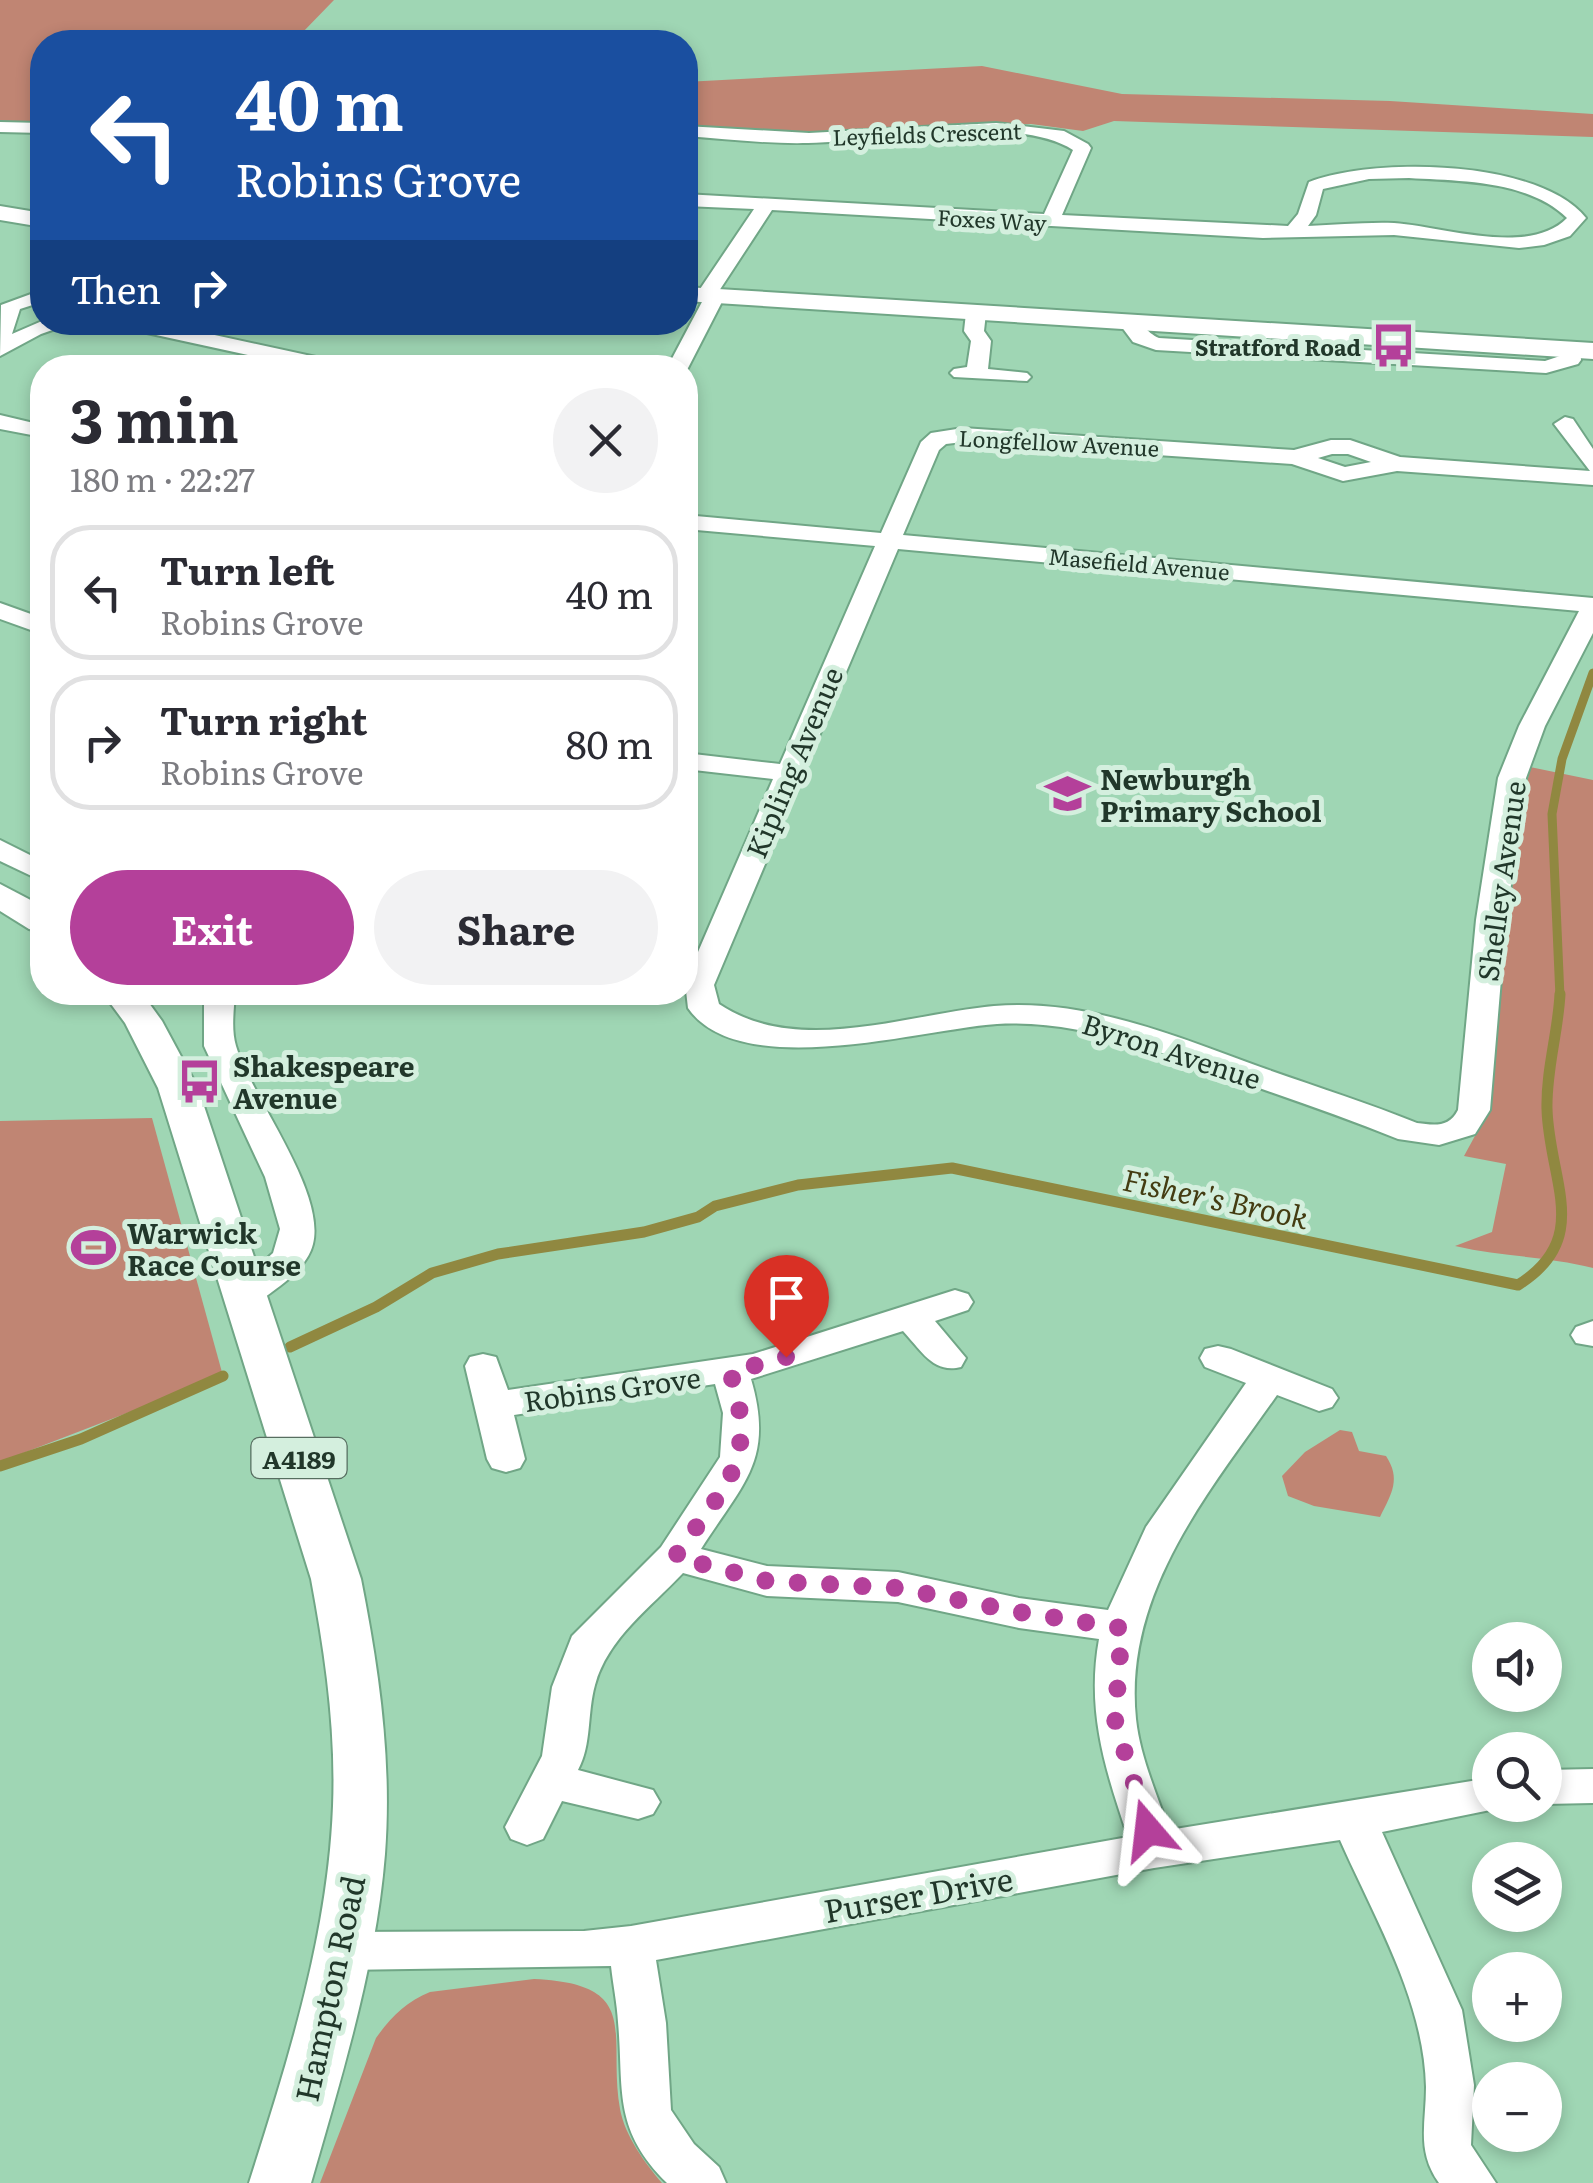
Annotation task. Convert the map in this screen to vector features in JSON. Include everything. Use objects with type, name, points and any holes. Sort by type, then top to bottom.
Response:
[{"type":"main road","points":[[0,213],[30,218]]},
{"type":"main road","points":[[702,295],[1581,350]]},
{"type":"main road","points":[[0,895],[30,914]]},
{"type":"main road","name":"Hampton Road","points":[[130,1005],[166,1060],[336,1579],[350,1651],[359,1734],[360,1808],[343,1951],[280,2183]]},
{"type":"street","name":"Leyfields Crescent","points":[[698,131],[808,138],[1008,126],[1060,134],[1082,148],[1050,222]]},
{"type":"street","points":[[0,127],[30,128]]},
{"type":"street","name":"Foxes Way","points":[[698,201],[1300,232],[1408,229],[1510,241],[1558,234],[1577,218],[1564,202],[1523,187],[1438,176],[1363,173],[1332,178],[1315,186],[1307,215],[1298,227],[1300,232]]},
{"type":"street","points":[[702,295],[765,207]]},
{"type":"street","points":[[0,349],[7,310],[19,300],[30,298]]},
{"type":"street","points":[[976,313],[974,330],[981,341],[969,373],[1020,377]]},
{"type":"street","points":[[0,349],[30,331]]},
{"type":"street","points":[[184,335],[278,355]]},
{"type":"street","points":[[0,422],[30,429]]},
{"type":"street","points":[[1565,424],[1593,465]]},
{"type":"street","name":"Longfellow Avenue","points":[[888,540],[929,447],[950,435],[1295,457],[1343,474],[1397,464],[1593,478]]},
{"type":"street","name":"Masefield Avenue","points":[[698,523],[1593,607]]},
{"type":"street","name":"Kipling Avenue","points":[[698,985],[888,540]]},
{"type":"street","name":"Shelley Avenue","points":[[1474,1110],[1491,920],[1512,778],[1532,726],[1593,607]]},
{"type":"street","points":[[0,610],[30,621]]},
{"type":"street","points":[[698,762],[789,773]]},
{"type":"street","points":[[0,849],[30,865]]},
{"type":"street","name":"Byron Avenue","points":[[698,985],[704,1008],[714,1019],[738,1033],[769,1040],[789,1041],[997,1015],[1066,1017],[1138,1034],[1410,1132],[1439,1136],[1452,1133],[1470,1120],[1474,1110]]},
{"type":"street","points":[[219,1005],[218,1042],[270,1151],[298,1230],[295,1248],[285,1261],[245,1294]]},
{"type":"street","name":"Robins Grove","points":[[495,1405],[582,1389],[730,1372],[955,1302]]},
{"type":"street","points":[[910,1316],[948,1358]]},
{"type":"street","points":[[1218,1358],[1319,1398]]},
{"type":"street","name":"Robins Grove","points":[[483,1366],[506,1458]]},
{"type":"street","name":"Robins Grove","points":[[528,1827],[567,1744],[572,1687],[587,1647],[675,1557],[739,1458],[742,1413],[730,1372]]},
{"type":"street","points":[[1154,1850],[1115,1720],[1122,1628],[1134,1590],[1162,1536],[1269,1379]]},
{"type":"street","points":[[675,1557],[767,1581],[898,1588],[1122,1628]]},
{"type":"street","points":[[551,1781],[638,1802]]},
{"type":"street","points":[[1562,1786],[1593,1786]]},
{"type":"street","name":"Purser Drive","points":[[343,1951],[584,1950],[630,1945],[1154,1850],[1472,1798]]},
{"type":"street","points":[[1354,1820],[1438,2010],[1450,2085],[1446,2146],[1454,2164],[1471,2183]]},
{"type":"street","points":[[630,1945],[642,2023],[644,2105],[649,2120],[678,2160],[701,2183]]},
{"type":"shaded area","points":[[0,0],[334,0],[305,30],[30,30],[30,125],[0,124]]},
{"type":"shaded area","points":[[982,66],[1122,94],[1390,101],[1593,114],[1593,137],[1114,121],[1083,131],[1031,124],[829,134],[698,129],[698,81]]},
{"type":"shaded area","points":[[1530,767],[1593,780],[1593,1268],[1455,1246],[1492,1232],[1506,1164],[1464,1156],[1482,1123],[1512,870]]},
{"type":"shaded area","name":"Warwick Race Course","points":[[152,1118],[223,1376],[0,1462],[0,1121]]},
{"type":"shaded area","points":[[1340,1430],[1352,1432],[1359,1451],[1386,1456],[1391,1464],[1393,1486],[1380,1517],[1314,1506],[1288,1496],[1282,1476],[1305,1452]]},
{"type":"shaded area","points":[[534,1979],[569,1983],[592,1991],[606,2003],[616,2036],[617,2082],[626,2129],[662,2183],[320,2183],[376,2038],[400,2010],[430,1992]]},
{"type":"waterway","name":"Fisher's Brook","points":[[1560,995],[1552,814],[1562,759],[1593,673]]},
{"type":"waterway","name":"Fisher's Brook","points":[[290,1347],[376,1307],[432,1273],[498,1254],[644,1232],[698,1217],[715,1206],[798,1185],[952,1168],[1518,1285],[1541,1267],[1561,1228],[1547,1109],[1560,995]]},
{"type":"waterway","name":"Fisher's Brook","points":[[0,1466],[81,1439],[223,1376]]},
{"type":"place","name":"Stratford Road","points":[[1394,346]]},
{"type":"place","name":"Newburgh Primary School","points":[[1067,794]]},
{"type":"place","name":"Shakespeare Avenue","points":[[200,1081]]},
{"type":"place","name":"Warwick Race Course","points":[[94,1248]]},
{"type":"route","points":[[786,1357],[730,1372],[744,1429],[739,1458],[675,1557],[720,1572],[767,1581],[898,1588],[1122,1628],[1116,1662],[1115,1720],[1148,1830]]}]
